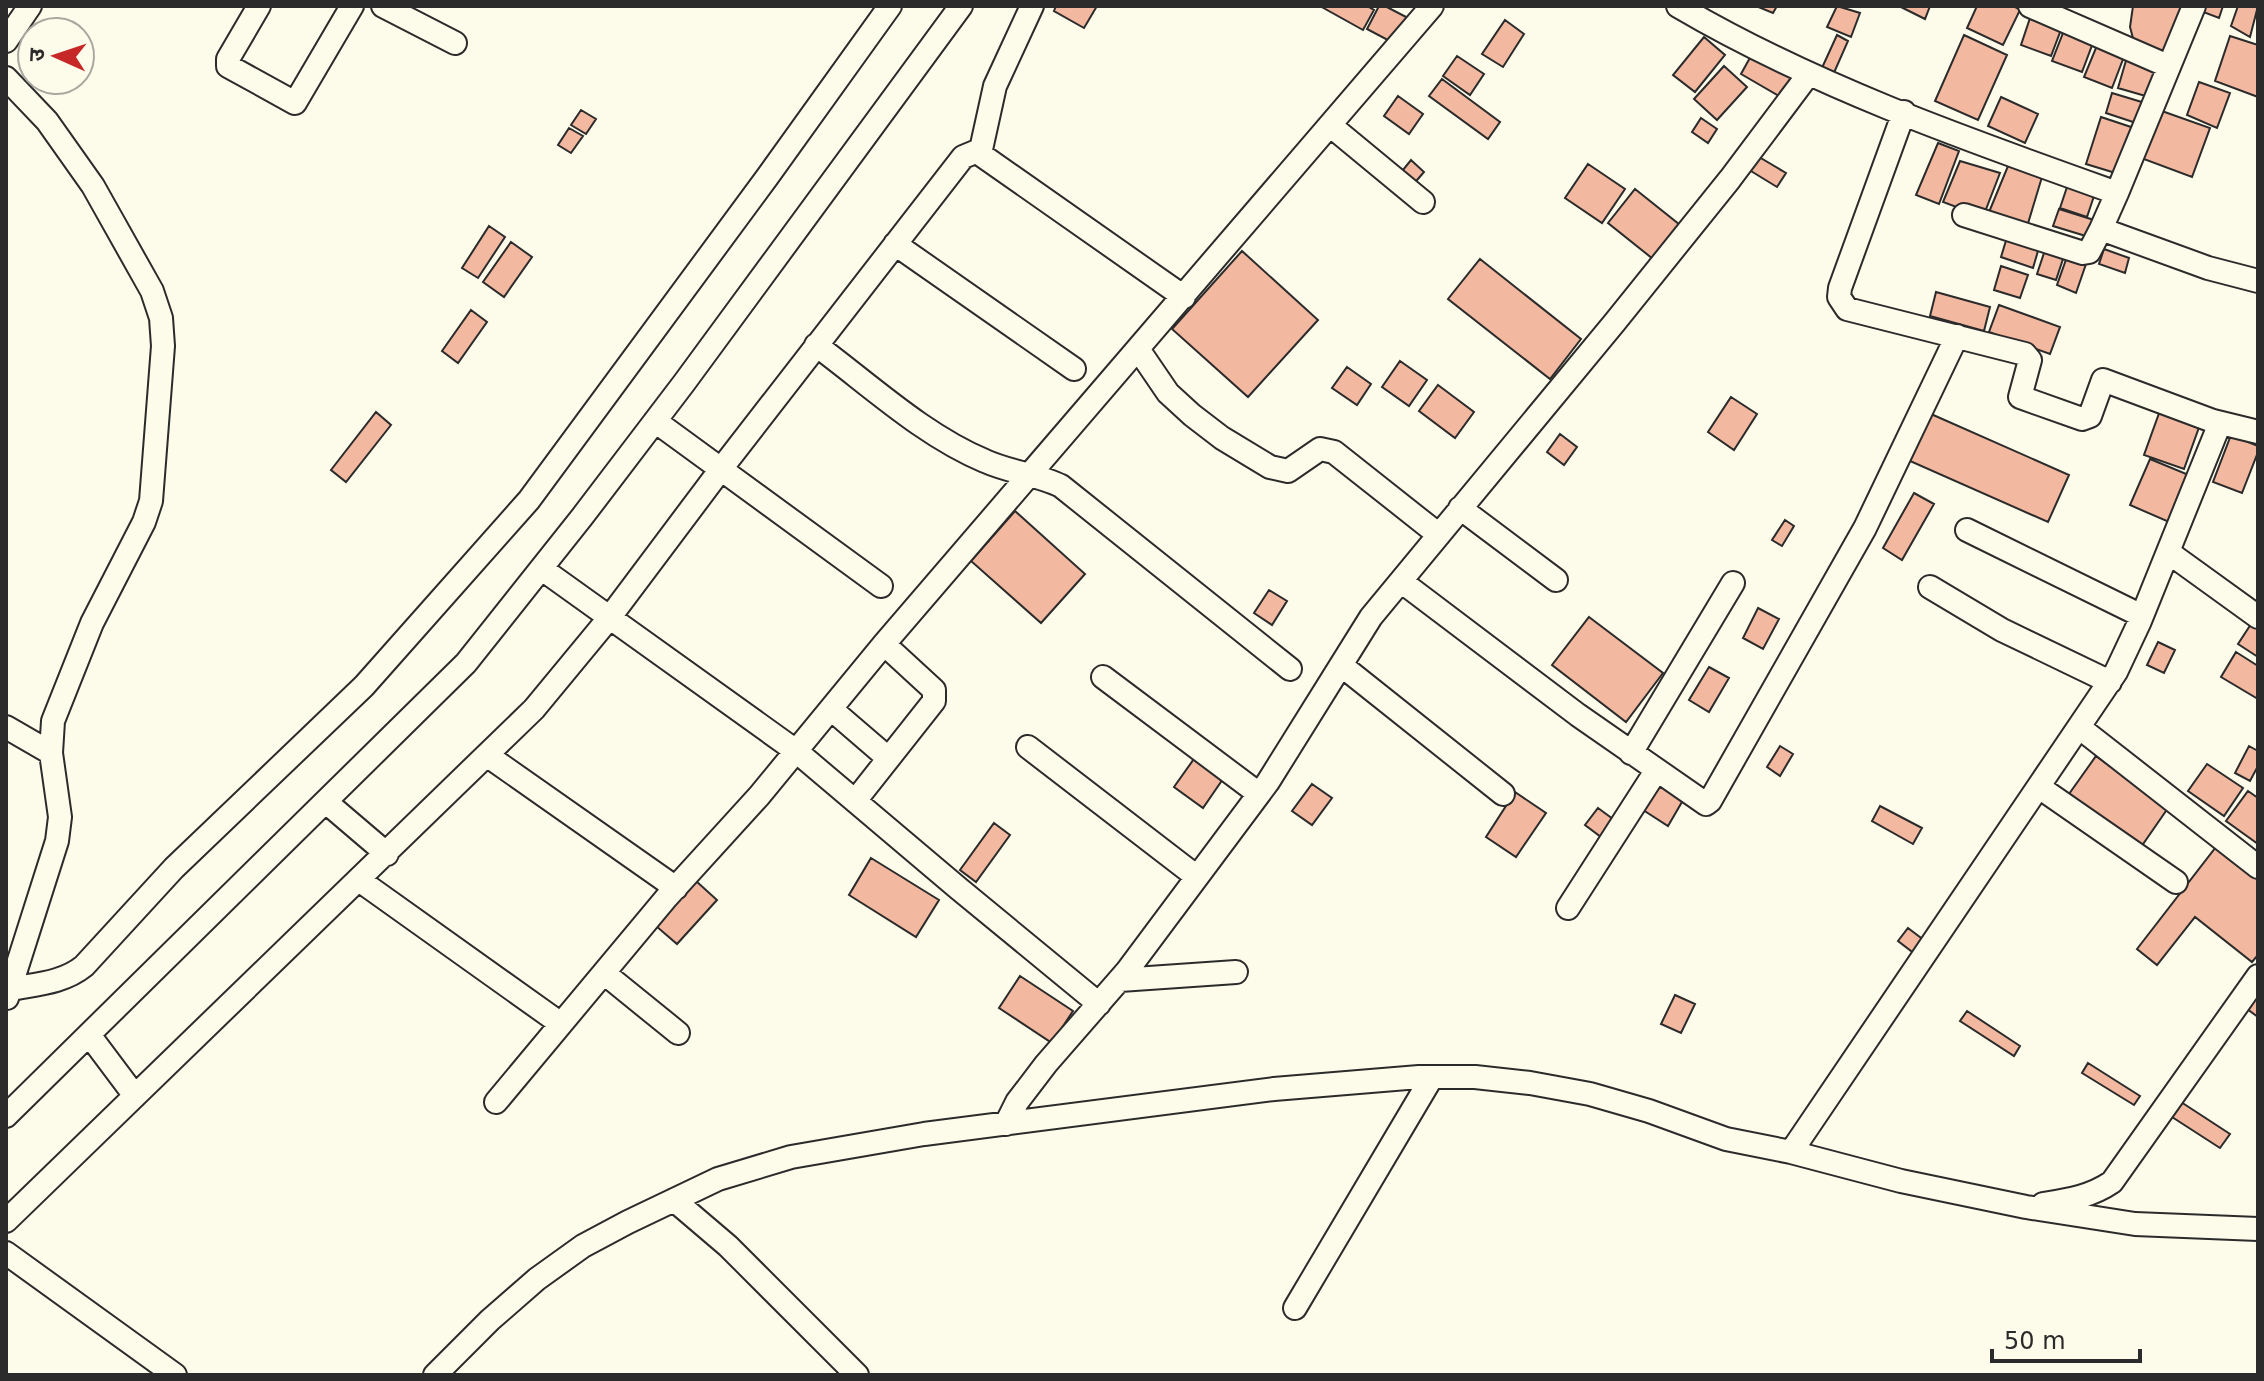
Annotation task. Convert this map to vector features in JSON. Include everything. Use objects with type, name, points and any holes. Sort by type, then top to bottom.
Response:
[{"type":"street","points":[[6,41],[30,6]]},
{"type":"street","points":[[259,6],[228,59],[228,66],[295,103],[352,6]]},
{"type":"street","points":[[383,6],[455,43]]},
{"type":"street","points":[[8,995],[57,981],[84,966],[174,868],[364,686],[421,624],[529,500],[890,6]]},
{"type":"street","points":[[6,1116],[466,663],[655,421],[961,6]]},
{"type":"street","points":[[980,154],[995,86],[1032,6]]},
{"type":"street","points":[[496,1102],[1432,6]]},
{"type":"street","points":[[1678,6],[1739,42],[1808,75],[2117,193]]},
{"type":"street","points":[[2030,6],[2168,66]]},
{"type":"street","points":[[1964,215],[2083,253],[2089,252],[2117,193],[2194,6]]},
{"type":"street","points":[[1006,1124],[1017,1102],[1046,1064],[1120,980],[1259,794],[1371,617],[1701,215],[1808,75]]},
{"type":"street","points":[[6,78],[47,121],[93,186],[152,291],[162,332],[151,501],[144,522],[92,623],[53,721],[51,753],[60,817],[57,841],[8,995]]},
{"type":"street","points":[[1904,112],[1839,297],[1847,309],[2029,357],[2020,397],[2082,419],[2090,416],[2103,380],[2220,423],[2258,432]]},
{"type":"street","points":[[1331,126],[1423,202]]},
{"type":"street","points":[[6,1221],[534,709],[610,617],[963,157],[975,152],[980,154],[1184,297]]},
{"type":"street","points":[[2101,229],[2208,268],[2258,281]]},
{"type":"street","points":[[895,244],[1074,369]]},
{"type":"street","points":[[1402,582],[1631,753],[1700,803],[1706,804],[1865,528],[1957,336]]},
{"type":"street","points":[[816,345],[922,425],[955,446],[984,461],[1061,486],[1290,669]]},
{"type":"street","points":[[1138,349],[1168,393],[1222,438],[1281,471],[1293,469],[1320,449],[1334,452],[1439,535]]},
{"type":"street","points":[[655,421],[881,586]]},
{"type":"street","points":[[1791,1152],[2110,682],[2142,616],[2220,423]]},
{"type":"street","points":[[1460,508],[1556,580]]},
{"type":"street","points":[[1967,530],[2142,616]]},
{"type":"street","points":[[2168,552],[2258,617]]},
{"type":"street","points":[[542,569],[796,751],[1099,1004]]},
{"type":"street","points":[[1631,753],[1733,583]]},
{"type":"street","points":[[1930,587],[2002,630],[2110,682]]},
{"type":"street","points":[[855,801],[935,696],[934,690],[884,644]]},
{"type":"street","points":[[1341,665],[1503,794]]},
{"type":"street","points":[[1103,677],[1259,794]]},
{"type":"street","points":[[831,709],[888,758]]},
{"type":"street","points":[[6,727],[51,753]]},
{"type":"street","points":[[2080,728],[2258,867]]},
{"type":"street","points":[[1028,747],[1197,877]]},
{"type":"street","points":[[488,756],[676,888]]},
{"type":"street","points":[[1568,908],[1656,771]]},
{"type":"street","points":[[2039,787],[2176,882]]},
{"type":"street","points":[[326,802],[387,854]]},
{"type":"street","points":[[359,880],[561,1024]]},
{"type":"street","points":[[1120,980],[1236,972]]},
{"type":"street","points":[[604,973],[678,1033]]},
{"type":"street","points":[[2026,1207],[2085,1197],[2112,1182],[2258,976]]},
{"type":"street","points":[[90,1036],[135,1096]]},
{"type":"street","points":[[1295,1308],[1432,1077]]},
{"type":"street","points":[[435,1375],[490,1320],[583,1246],[718,1179],[791,1157],[924,1134],[1274,1089],[1432,1077],[1475,1077],[1530,1083],[1590,1094],[1726,1139],[2026,1207],[2135,1224],[2258,1229]]},
{"type":"street","points":[[674,1200],[728,1246],[857,1375]]},
{"type":"street","points":[[6,1253],[175,1375]]},
{"type":"building","points":[[1056,6],[1097,6],[1084,28],[1054,11]]},
{"type":"building","points":[[1320,6],[1367,6],[1374,10],[1363,30]]},
{"type":"building","points":[[1379,6],[1410,19],[1397,45],[1367,29]]},
{"type":"building","points":[[1756,6],[1777,6],[1773,13]]},
{"type":"building","points":[[1837,6],[1860,13],[1851,37],[1827,27]]},
{"type":"building","points":[[1899,6],[1930,6],[1925,19]]},
{"type":"building","points":[[1977,6],[2013,6],[2020,10],[2003,45],[1967,28]]},
{"type":"building","points":[[2133,6],[2187,6],[2166,56],[2134,42],[2130,27]]},
{"type":"building","points":[[2200,6],[2223,6],[2219,18],[2198,10]]},
{"type":"building","points":[[2238,6],[2258,6],[2250,37],[2231,26]]},
{"type":"building","points":[[2031,15],[2062,27],[2051,56],[2021,45]]},
{"type":"building","points":[[1505,20],[1524,34],[1503,67],[1482,54]]},
{"type":"building","points":[[2065,28],[2094,40],[2082,72],[2052,61]]},
{"type":"building","points":[[1837,35],[1848,41],[1833,75],[1821,70]]},
{"type":"building","points":[[1964,35],[2007,55],[1978,120],[1935,101]]},
{"type":"building","points":[[2230,36],[2258,45],[2258,97],[2215,81]]},
{"type":"building","points":[[1704,37],[1725,55],[1695,92],[1673,75]]},
{"type":"building","points":[[2098,43],[2125,54],[2112,88],[2084,77]]},
{"type":"building","points":[[1752,54],[1796,79],[1784,99],[1741,74]]},
{"type":"building","points":[[1457,56],[1484,74],[1470,95],[1443,76]]},
{"type":"building","points":[[2127,57],[2159,67],[2149,97],[2118,88]]},
{"type":"building","points":[[1724,66],[1747,87],[1717,120],[1694,99]]},
{"type":"building","points":[[1442,79],[1500,122],[1488,139],[1429,96]]},
{"type":"building","points":[[2199,82],[2230,93],[2217,128],[2187,115]]},
{"type":"building","points":[[2112,93],[2145,103],[2139,124],[2106,113]]},
{"type":"building","points":[[1398,96],[1423,114],[1409,134],[1384,116]]},
{"type":"building","points":[[2001,97],[2038,114],[2025,143],[1988,126]]},
{"type":"building","points":[[581,110],[596,119],[586,134],[571,125]]},
{"type":"building","points":[[2159,110],[2210,128],[2192,177],[2141,158]]},
{"type":"building","points":[[2101,117],[2137,129],[2122,175],[2086,164]]},
{"type":"building","points":[[1701,118],[1717,129],[1708,143],[1692,132]]},
{"type":"building","points":[[569,128],[583,136],[571,153],[558,145]]},
{"type":"building","points":[[1938,143],[1959,151],[1939,204],[1916,195]]},
{"type":"building","points":[[1754,154],[1786,173],[1777,187],[1746,168]]},
{"type":"building","points":[[1411,160],[1424,172],[1411,187],[1398,176]]},
{"type":"building","points":[[1960,161],[2000,173],[1983,217],[1943,202]]},
{"type":"building","points":[[1588,164],[1625,189],[1602,223],[1565,198]]},
{"type":"building","points":[[2008,166],[2042,177],[2026,230],[1987,217]]},
{"type":"building","points":[[2069,181],[2096,190],[2087,217],[2060,208]]},
{"type":"building","points":[[1635,189],[1680,225],[1653,259],[1608,223]]},
{"type":"building","points":[[2059,209],[2094,220],[2089,237],[2053,226]]},
{"type":"building","points":[[489,226],[505,237],[478,278],[462,268]]},
{"type":"building","points":[[2008,234],[2040,244],[2033,268],[2001,257]]},
{"type":"building","points":[[511,242],[532,257],[504,297],[483,282]]},
{"type":"building","points":[[2046,247],[2065,253],[2056,280],[2037,274]]},
{"type":"building","points":[[2104,249],[2129,258],[2125,273],[2099,264]]},
{"type":"building","points":[[1242,251],[1318,320],[1248,397],[1172,329]]},
{"type":"building","points":[[2068,254],[2086,264],[2076,293],[2057,285]]},
{"type":"building","points":[[1480,259],[1581,339],[1550,379],[1448,299]]},
{"type":"building","points":[[2001,266],[2028,275],[2020,298],[1994,290]]},
{"type":"building","points":[[1936,292],[1990,307],[1984,331],[1930,316]]},
{"type":"building","points":[[1999,305],[2060,327],[2050,354],[1989,332]]},
{"type":"building","points":[[471,310],[487,322],[458,363],[442,351]]},
{"type":"building","points":[[1400,361],[1427,380],[1409,406],[1382,387]]},
{"type":"building","points":[[1347,367],[1371,384],[1357,405],[1332,388]]},
{"type":"building","points":[[1438,385],[1474,412],[1455,438],[1419,411]]},
{"type":"building","points":[[1731,397],[1757,414],[1734,450],[1708,432]]},
{"type":"building","points":[[2162,405],[2202,419],[2184,469],[2144,455]]},
{"type":"building","points":[[376,412],[391,425],[346,482],[331,470]]},
{"type":"building","points":[[1931,414],[2069,475],[2048,522],[1910,461]]},
{"type":"building","points":[[1560,434],[1577,447],[1564,465],[1547,452]]},
{"type":"building","points":[[2231,435],[2258,446],[2242,493],[2213,482]]},
{"type":"building","points":[[2150,459],[2196,478],[2176,525],[2130,505]]},
{"type":"building","points":[[1914,493],[1934,504],[1902,560],[1883,548]]},
{"type":"building","points":[[1015,511],[1085,574],[1041,623],[971,561]]},
{"type":"building","points":[[1785,520],[1794,526],[1782,546],[1772,540]]},
{"type":"building","points":[[1269,590],[1287,601],[1272,625],[1254,613]]},
{"type":"building","points":[[1758,608],[1779,619],[1763,649],[1743,638]]},
{"type":"building","points":[[1589,617],[1663,673],[1626,722],[1552,665]]},
{"type":"building","points":[[2253,621],[2258,624],[2258,657],[2238,644]]},
{"type":"building","points":[[2158,642],[2175,650],[2164,673],[2147,665]]},
{"type":"building","points":[[2236,652],[2258,666],[2258,699],[2221,677]]},
{"type":"building","points":[[1709,667],[1729,678],[1709,712],[1689,700]]},
{"type":"building","points":[[1780,746],[1793,754],[1780,776],[1767,767]]},
{"type":"building","points":[[2249,746],[2258,751],[2258,766],[2250,781],[2235,773]]},
{"type":"building","points":[[1196,756],[1225,776],[1203,808],[1174,787]]},
{"type":"building","points":[[2096,756],[2168,808],[2141,847],[2069,794]]},
{"type":"building","points":[[2207,764],[2243,788],[2224,816],[2188,791]]},
{"type":"building","points":[[1658,778],[1686,795],[1668,826],[1640,808]]},
{"type":"building","points":[[1312,784],[1332,798],[1312,825],[1292,811]]},
{"type":"building","points":[[2248,791],[2258,798],[2258,844],[2226,821]]},
{"type":"building","points":[[1515,792],[1546,813],[1516,857],[1486,837]]},
{"type":"building","points":[[1880,806],[1922,828],[1913,844],[1872,821]]},
{"type":"building","points":[[1598,808],[1617,822],[1605,840],[1585,825]]},
{"type":"building","points":[[994,823],[1010,835],[976,882],[960,870]]},
{"type":"building","points":[[2216,847],[2258,880],[2258,955],[2252,962],[2195,917],[2157,965],[2137,949]]},
{"type":"building","points":[[871,858],[939,900],[916,937],[849,895]]},
{"type":"building","points":[[696,881],[717,900],[677,944],[656,926]]},
{"type":"building","points":[[1908,928],[1925,941],[1915,954],[1898,941]]},
{"type":"building","points":[[1020,976],[1073,1011],[1052,1043],[999,1008]]},
{"type":"building","points":[[2258,985],[2258,1017],[2243,1006]]},
{"type":"building","points":[[1675,995],[1695,1004],[1681,1033],[1661,1024]]},
{"type":"building","points":[[1967,1011],[2020,1046],[2014,1056],[1960,1021]]},
{"type":"building","points":[[2088,1063],[2140,1096],[2134,1105],[2082,1073]]},
{"type":"building","points":[[2181,1102],[2230,1134],[2220,1148],[2172,1117]]}]
